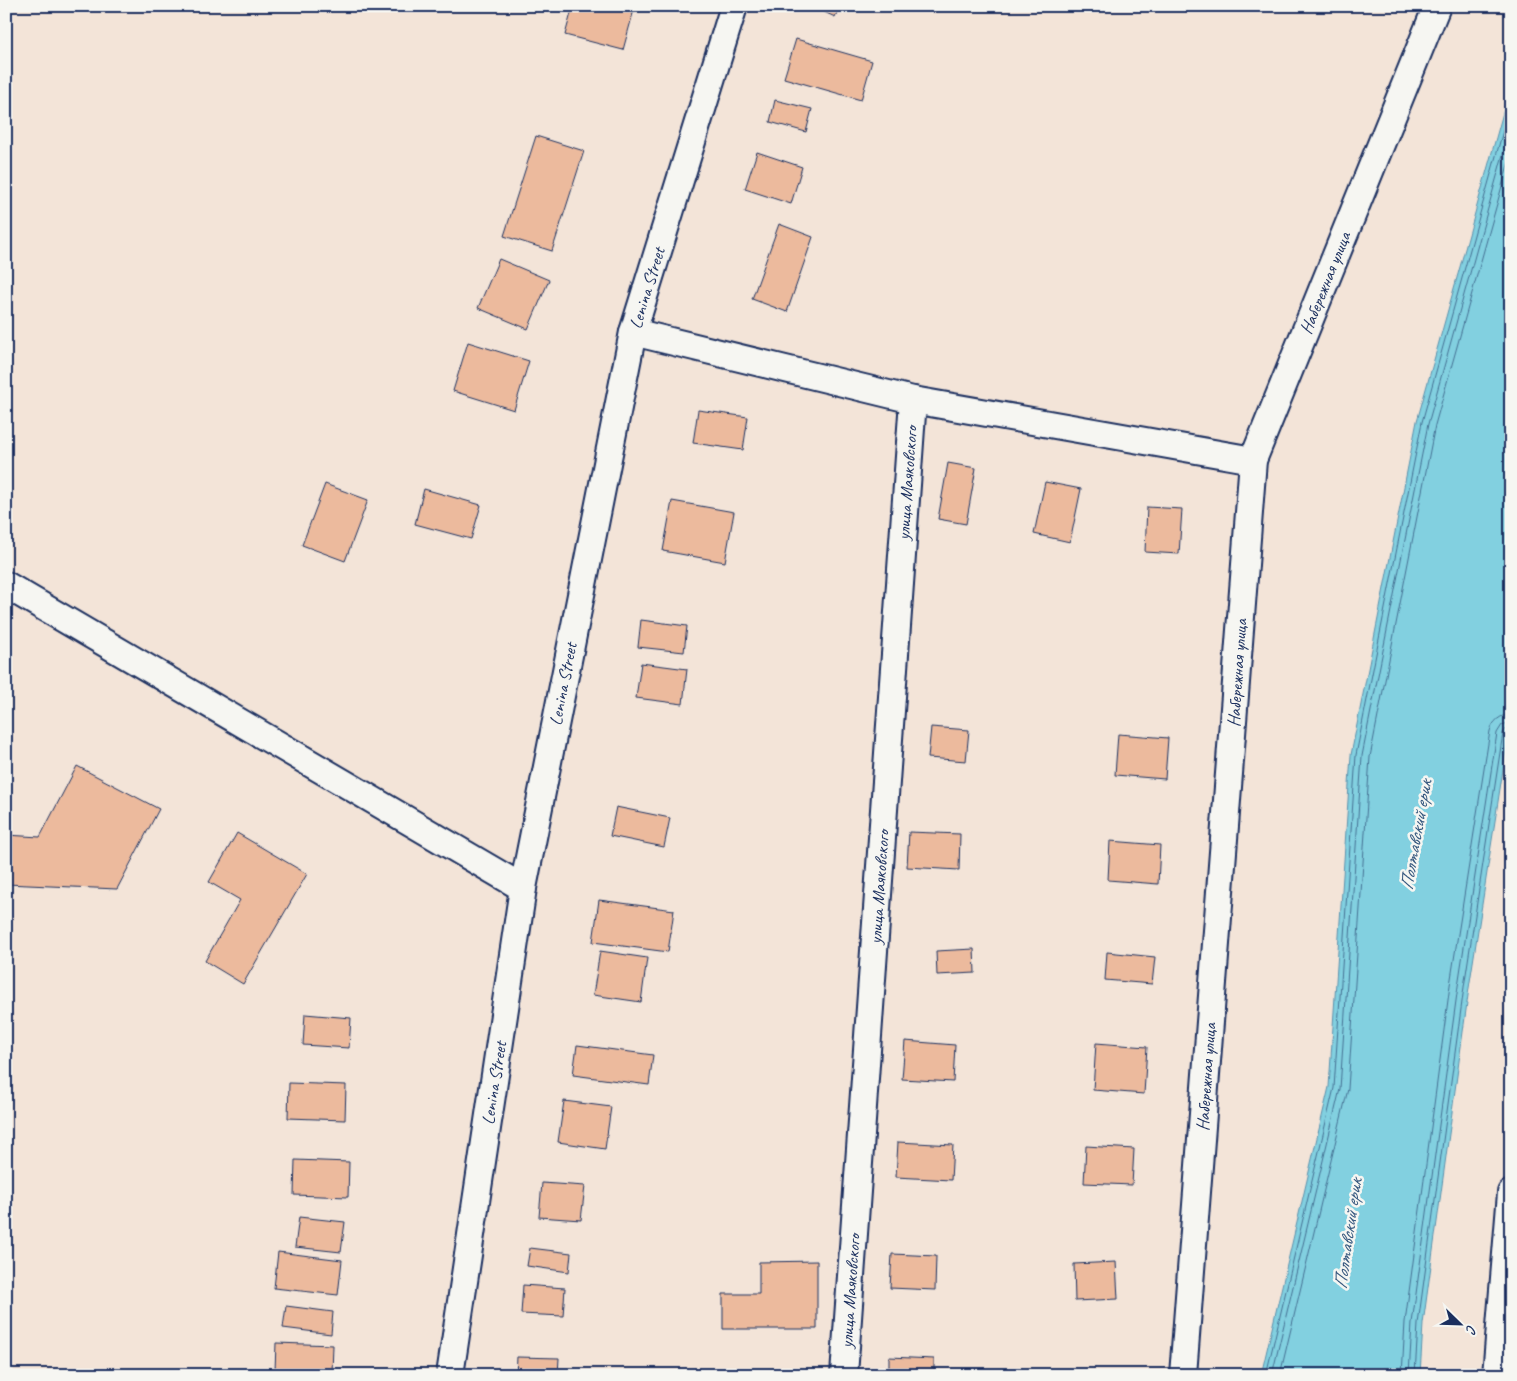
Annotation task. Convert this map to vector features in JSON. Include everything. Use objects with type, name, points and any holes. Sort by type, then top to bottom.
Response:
[{"type":"street","name":"Lenina Street","points":[[450,1375],[523,888],[633,332],[734,6]]},
{"type":"street","name":"Набережная улица","points":[[1183,1375],[1253,460],[1437,6]]},
{"type":"street","points":[[633,332],[913,400],[1253,460]]},
{"type":"street","name":"улица Маяковского","points":[[844,1375],[913,400]]},
{"type":"street","points":[[6,585],[523,888]]},
{"type":"street","points":[[1496,1375],[1511,1193]]},
{"type":"water","name":"Полтавский ерик","points":[[1511,84],[1511,718],[1469,988],[1423,1324],[1420,1375],[1261,1375],[1329,1087],[1351,755],[1417,421]]},
{"type":"building","points":[[573,6],[635,6],[623,50],[565,35]]},
{"type":"building","points":[[811,6],[840,6],[835,17]]},
{"type":"building","points":[[796,39],[872,61],[861,100],[784,78]]},
{"type":"building","points":[[775,100],[812,109],[806,132],[770,122]]},
{"type":"building","points":[[536,136],[584,151],[552,251],[504,236]]},
{"type":"building","points":[[757,152],[802,167],[791,204],[745,189]]},
{"type":"building","points":[[779,224],[813,237],[787,312],[752,299]]},
{"type":"building","points":[[499,259],[549,280],[528,329],[478,308]]},
{"type":"building","points":[[468,342],[529,361],[514,410],[453,391]]},
{"type":"building","points":[[698,410],[748,417],[743,450],[693,443]]},
{"type":"building","points":[[948,463],[976,468],[966,524],[938,519]]},
{"type":"building","points":[[1045,482],[1081,489],[1070,542],[1034,534]]},
{"type":"building","points":[[325,484],[368,500],[345,561],[302,545]]},
{"type":"building","points":[[424,489],[481,505],[471,539],[415,524]]},
{"type":"building","points":[[672,501],[734,512],[725,562],[663,551]]},
{"type":"building","points":[[1147,507],[1182,509],[1179,554],[1145,552]]},
{"type":"building","points":[[641,620],[687,626],[684,652],[638,647]]},
{"type":"building","points":[[641,663],[687,669],[683,704],[636,698]]},
{"type":"building","points":[[931,727],[969,730],[966,761],[928,758]]},
{"type":"building","points":[[1118,734],[1168,738],[1165,779],[1115,775]]},
{"type":"building","points":[[77,766],[159,809],[117,889],[6,884],[6,835],[40,837]]},
{"type":"building","points":[[616,807],[670,818],[664,847],[610,836]]},
{"type":"building","points":[[909,832],[960,834],[959,870],[907,867]]},
{"type":"building","points":[[237,833],[307,874],[243,984],[205,961],[240,900],[209,882]]},
{"type":"building","points":[[1110,841],[1160,845],[1158,884],[1108,880]]},
{"type":"building","points":[[599,900],[674,910],[668,952],[593,942]]},
{"type":"building","points":[[974,949],[975,973],[937,975],[936,951]]},
{"type":"building","points":[[600,951],[647,958],[641,1002],[593,995]]},
{"type":"building","points":[[1107,952],[1155,957],[1152,984],[1105,980]]},
{"type":"building","points":[[305,1014],[351,1018],[349,1048],[303,1045]]},
{"type":"building","points":[[905,1041],[955,1045],[953,1082],[902,1079]]},
{"type":"building","points":[[1096,1043],[1147,1047],[1144,1094],[1093,1090]]},
{"type":"building","points":[[577,1045],[653,1055],[649,1085],[573,1075]]},
{"type":"building","points":[[289,1083],[346,1085],[345,1120],[288,1118]]},
{"type":"building","points":[[564,1101],[611,1107],[605,1149],[558,1142]]},
{"type":"building","points":[[898,1142],[953,1145],[951,1180],[896,1177]]},
{"type":"building","points":[[1086,1146],[1134,1149],[1132,1185],[1084,1183]]},
{"type":"building","points":[[295,1160],[349,1162],[348,1197],[294,1195]]},
{"type":"building","points":[[542,1183],[585,1186],[581,1220],[539,1217]]},
{"type":"building","points":[[299,1217],[345,1222],[341,1252],[295,1247]]},
{"type":"building","points":[[530,1248],[571,1253],[569,1272],[527,1266]]},
{"type":"building","points":[[278,1252],[342,1260],[338,1295],[274,1288]]},
{"type":"building","points":[[892,1254],[936,1256],[935,1290],[890,1288]]},
{"type":"building","points":[[817,1261],[817,1329],[723,1329],[723,1294],[759,1294],[759,1262]]},
{"type":"building","points":[[1116,1262],[1118,1299],[1075,1301],[1074,1264]]},
{"type":"building","points":[[523,1285],[565,1288],[563,1316],[521,1314]]},
{"type":"building","points":[[286,1306],[333,1312],[331,1334],[283,1328]]},
{"type":"building","points":[[276,1343],[333,1345],[332,1373],[275,1371]]},
{"type":"building","points":[[517,1357],[559,1358],[558,1375],[516,1375]]},
{"type":"building","points":[[889,1357],[934,1359],[934,1375],[889,1375]]}]
